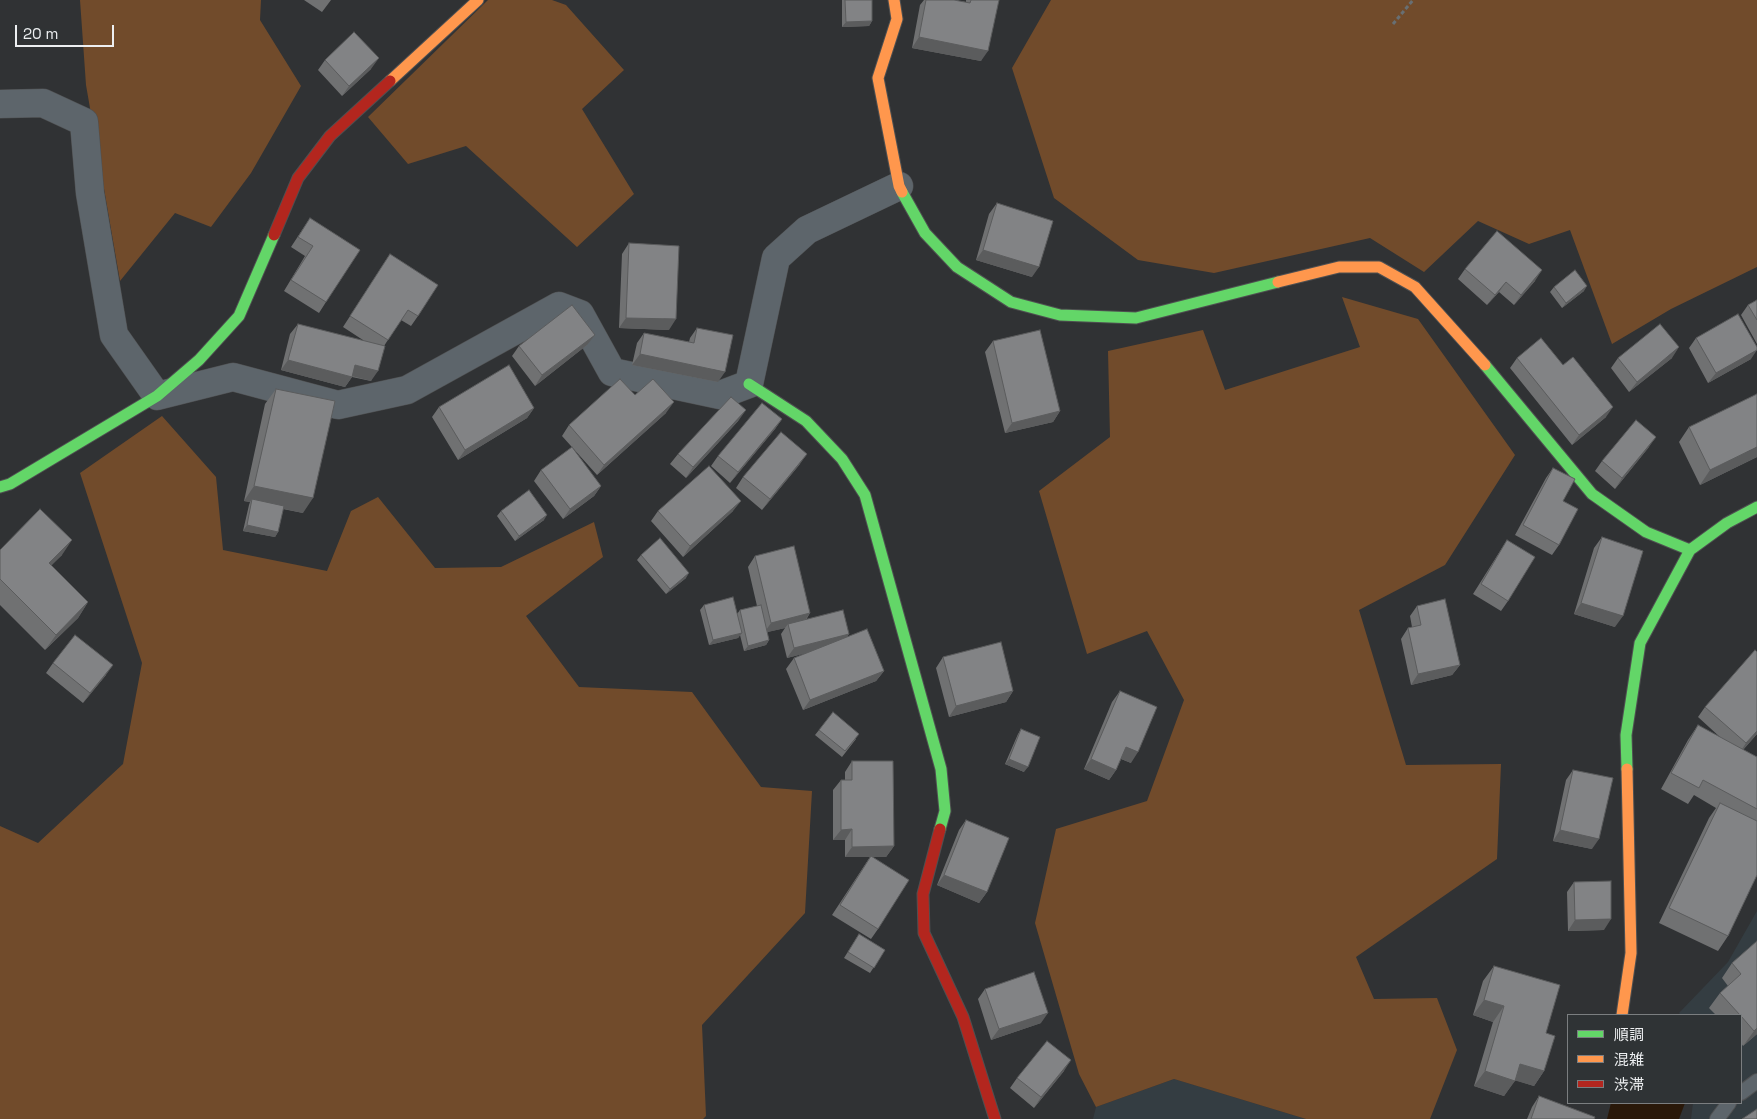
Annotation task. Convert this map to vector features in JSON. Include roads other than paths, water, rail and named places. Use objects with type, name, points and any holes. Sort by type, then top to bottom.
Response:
[{"type":"street","points":[[0,487],[10,484],[157,396],[199,360],[239,316],[298,178],[330,136],[478,0]]},
{"type":"street","points":[[894,0],[897,19],[878,78],[898,186],[925,233],[956,268],[1011,302],[1060,315],[1136,318],[1339,267],[1379,268],[1415,287],[1465,341],[1592,494],[1646,532],[1690,550]]},
{"type":"street","points":[[0,104],[43,103],[84,122],[90,193],[114,335],[157,396]]},
{"type":"street","points":[[749,384],[776,258],[807,230],[898,186]]},
{"type":"street","points":[[157,396],[233,377],[338,405],[408,390],[559,306],[580,314],[612,372],[720,396],[749,384]]},
{"type":"street","points":[[749,384],[806,421],[842,459],[865,496],[941,769],[944,810],[924,894],[924,933],[964,1017],[995,1119]]},
{"type":"street","points":[[1622,1014],[1631,953],[1626,735],[1640,643],[1690,550],[1727,523],[1757,507]]},
{"type":"lane","points":[[1742,1093],[1757,1081]]},
{"type":"lane","points":[[1717,1119],[1728,1104]]}]
